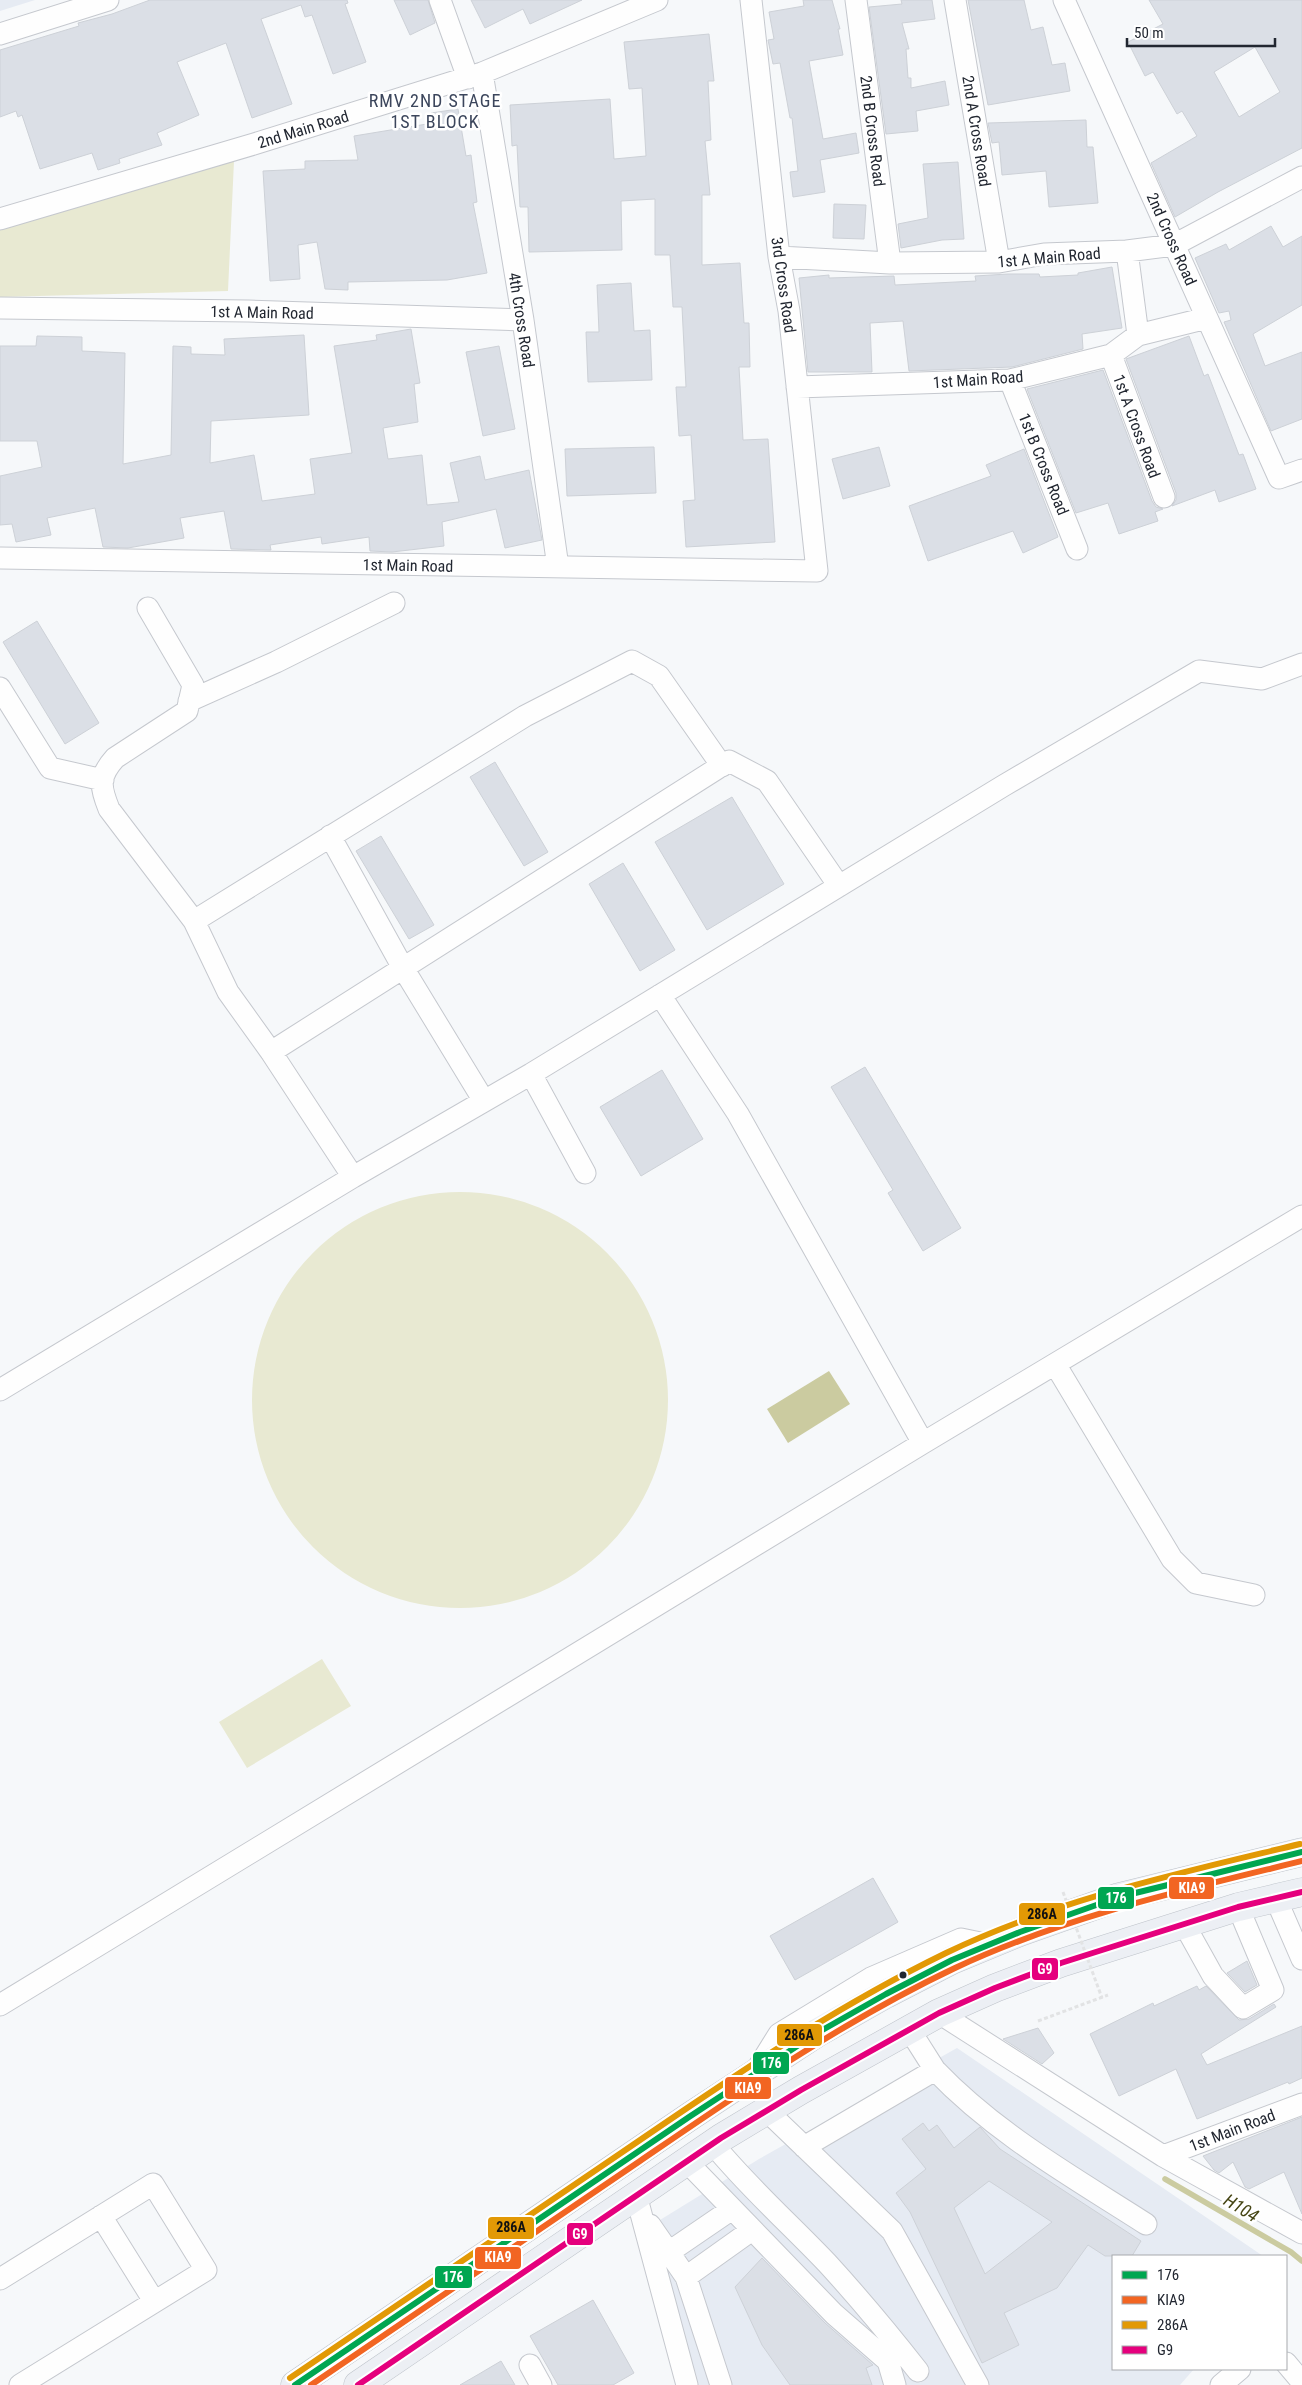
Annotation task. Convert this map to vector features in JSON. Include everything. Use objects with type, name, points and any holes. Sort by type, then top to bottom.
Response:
[{"type":"highway","points":[[295,2385],[753,2075],[817,2034],[886,1994],[952,1960],[990,1944],[1119,1897],[1302,1852]]},
{"type":"highway","points":[[358,2385],[638,2203],[686,2161],[767,2111],[939,2013],[995,1988],[1061,1963],[1238,1906],[1302,1892]]},
{"type":"street","points":[[0,34],[108,0]]},
{"type":"street","name":"4th Cross Road","points":[[440,0],[475,76],[523,320],[558,567]]},
{"type":"street","name":"2nd Main Road","points":[[0,219],[475,76],[656,0]]},
{"type":"street","name":"3rd Cross Road","points":[[751,0],[779,257],[789,312],[817,570]]},
{"type":"street","name":"2nd B Cross Road","points":[[856,0],[890,263]]},
{"type":"street","name":"2nd A Cross Road","points":[[955,0],[999,262]]},
{"type":"street","name":"2nd Cross Road","points":[[1064,0],[1280,478],[1302,470]]},
{"type":"street","name":"1st A Main Road","points":[[779,257],[890,263],[999,262],[1044,254],[1127,251],[1174,245],[1302,177]]},
{"type":"street","points":[[1127,251],[1138,335]]},
{"type":"street","name":"1st A Main Road","points":[[0,308],[248,311],[523,320]]},
{"type":"street","name":"1st Main Road","points":[[797,388],[1010,380],[1111,355],[1138,335],[1207,318]]},
{"type":"street","name":"1st A Cross Road","points":[[1111,355],[1164,497]]},
{"type":"street","name":"1st B Cross Road","points":[[1010,380],[1078,549]]},
{"type":"street","name":"1st Main Road","points":[[0,558],[817,570]]},
{"type":"street","points":[[189,701],[276,662],[394,603]]},
{"type":"street","points":[[148,608],[193,685],[187,711],[115,758],[105,768],[101,790],[109,809],[194,921],[228,992],[271,1052],[352,1177]]},
{"type":"street","points":[[194,921],[525,716],[632,661],[659,676],[722,766]]},
{"type":"street","points":[[0,1390],[352,1177],[531,1074],[1003,786],[1199,671],[1262,679],[1302,664]]},
{"type":"street","points":[[0,688],[50,768],[103,780]]},
{"type":"street","points":[[271,1052],[729,761],[767,782],[839,886]]},
{"type":"street","points":[[330,836],[403,968],[484,1101]]},
{"type":"street","points":[[660,996],[738,1114],[922,1443]]},
{"type":"street","points":[[531,1074],[585,1173]]},
{"type":"street","points":[[0,2005],[922,1443],[1302,1216]]},
{"type":"street","points":[[1055,1364],[1172,1559],[1196,1583],[1254,1595]]},
{"type":"street","points":[[1276,1899],[1302,1959]]},
{"type":"street","points":[[1184,1924],[1213,1976],[1243,2008],[1273,1990],[1238,1906]]},
{"type":"street","points":[[939,2013],[1163,2156],[1302,2233]]},
{"type":"street","points":[[909,2029],[935,2070],[963,2099],[1023,2146],[1146,2224]]},
{"type":"street","points":[[804,2147],[935,2070]]},
{"type":"street","name":"1st Main Road","points":[[1163,2156],[1302,2104]]},
{"type":"street","points":[[767,2111],[892,2231],[978,2385]]},
{"type":"street","points":[[713,2144],[738,2175],[826,2263],[881,2324],[918,2371]]},
{"type":"street","points":[[686,2161],[834,2314],[888,2361],[896,2385]]},
{"type":"street","points":[[0,2280],[152,2184],[206,2270],[154,2300],[20,2385]]},
{"type":"street","points":[[638,2203],[686,2277],[721,2385]]},
{"type":"street","points":[[638,2203],[687,2385]]},
{"type":"street","points":[[669,2252],[732,2209]]},
{"type":"street","points":[[101,2216],[154,2300]]},
{"type":"street","points":[[686,2277],[752,2230]]},
{"type":"street","points":[[1287,2363],[1302,2382]]},
{"type":"street","points":[[530,2365],[541,2385]]},
{"type":"street","points":[[1221,2385],[1239,2370]]},
{"type":"path","points":[[1063,1892],[1102,1998]]},
{"type":"path","points":[[1038,2021],[1108,1995]]},
{"type":"shaded area","points":[[0,0],[35,0],[0,11]]},
{"type":"shaded area","points":[[234,161],[228,291],[0,297],[0,225]]},
{"type":"shaded area","points":[[460,1192],[501,1196],[539,1208],[575,1227],[607,1253],[633,1285],[652,1321],[664,1359],[668,1400],[664,1441],[652,1479],[633,1515],[607,1547],[575,1573],[539,1592],[501,1604],[460,1608],[419,1604],[381,1592],[345,1573],[313,1547],[287,1515],[268,1479],[256,1441],[252,1400],[256,1359],[268,1321],[287,1285],[313,1253],[345,1227],[381,1208],[419,1196]]},
{"type":"shaded area","points":[[829,1371],[850,1404],[788,1443],[767,1409]]},
{"type":"shaded area","points":[[322,1659],[351,1706],[247,1768],[219,1722]]},
{"type":"shaded area","points":[[957,2048],[1262,2255],[1112,2255],[1112,2370],[1193,2370],[1180,2385],[692,2385],[647,2228],[759,2159]]},
{"type":"building","points":[[150,0],[347,0],[348,3],[345,4],[366,62],[333,74],[312,15],[305,17],[301,5],[261,19],[292,104],[252,118],[226,43],[177,62],[199,115],[157,133],[162,145],[119,159],[120,163],[98,170],[92,153],[40,169],[22,115],[18,117],[16,111],[0,117],[0,50],[79,26],[78,23],[112,14]]},
{"type":"building","points":[[394,0],[428,0],[435,23],[410,35]]},
{"type":"building","points":[[471,0],[582,0],[530,24],[523,9],[485,28]]},
{"type":"building","points":[[803,0],[832,0],[840,29],[838,29],[843,55],[809,61],[823,139],[856,133],[859,153],[820,160],[825,192],[793,197],[790,172],[798,171],[792,118],[790,118],[780,63],[773,64],[768,40],[774,39],[769,12],[804,6]]},
{"type":"building","points":[[901,0],[932,0],[935,19],[902,23],[909,49],[906,49],[908,78],[911,78],[911,88],[945,81],[949,105],[916,111],[918,131],[886,134],[869,7],[902,4]]},
{"type":"building","points":[[968,0],[1024,0],[1031,30],[1043,27],[1052,65],[1065,63],[1070,91],[988,105]]},
{"type":"building","points":[[1149,0],[1302,0],[1302,148],[1175,217],[1151,163],[1197,136],[1182,111],[1177,114],[1153,72],[1145,76],[1128,42],[1163,24]],"holes":[[[1255,47],[1280,92],[1239,117],[1214,72]]]},
{"type":"building","points":[[709,34],[714,81],[708,81],[711,140],[705,141],[710,195],[702,195],[702,265],[740,263],[744,323],[749,323],[750,367],[739,367],[743,440],[768,439],[775,542],[686,547],[683,501],[695,500],[691,435],[679,436],[676,387],[686,387],[682,307],[673,307],[670,255],[655,255],[655,199],[621,201],[622,250],[529,252],[528,207],[520,207],[517,145],[512,146],[510,105],[610,99],[614,159],[646,156],[642,88],[629,89],[624,42]]},
{"type":"building","points":[[458,109],[466,156],[471,155],[477,202],[473,203],[487,273],[447,280],[348,282],[348,290],[325,289],[317,242],[298,245],[300,279],[270,281],[263,171],[305,169],[305,161],[358,160],[354,136],[433,123],[431,113]]},
{"type":"building","points":[[1086,120],[1087,147],[1093,147],[1098,203],[1049,207],[1046,171],[1002,175],[999,142],[992,143],[988,123]]},
{"type":"building","points":[[958,162],[964,239],[942,240],[901,248],[898,224],[928,218],[923,164]]},
{"type":"building","points":[[834,204],[866,205],[864,239],[833,238]]},
{"type":"building","points":[[1271,226],[1283,247],[1302,236],[1302,305],[1253,334],[1265,366],[1302,352],[1302,419],[1271,431],[1224,322],[1231,320],[1229,311],[1219,313],[1195,258],[1226,244],[1229,250]]},
{"type":"building","points":[[1112,267],[1122,328],[1082,334],[1083,349],[1012,367],[909,371],[903,321],[870,323],[872,372],[808,372],[799,278],[829,275],[829,278],[894,276],[895,285],[976,281],[975,276],[1008,274],[1039,274],[1040,277],[1078,275],[1078,273]]},
{"type":"building","points":[[631,283],[634,331],[650,330],[652,380],[588,382],[586,332],[599,332],[597,285]]},
{"type":"building","points":[[411,329],[420,383],[414,384],[418,422],[383,428],[388,459],[422,455],[427,505],[459,502],[450,463],[480,456],[485,480],[529,470],[542,540],[505,548],[496,509],[442,522],[444,546],[392,552],[370,551],[369,537],[322,544],[321,537],[270,545],[271,550],[231,549],[224,511],[180,518],[184,538],[128,548],[103,547],[95,508],[47,518],[51,535],[16,542],[12,524],[0,525],[0,476],[42,467],[37,441],[0,441],[0,346],[36,346],[37,336],[82,337],[82,351],[125,353],[123,464],[171,455],[173,346],[191,347],[191,354],[225,355],[224,339],[304,335],[309,415],[211,421],[210,463],[254,455],[262,501],[315,494],[310,459],[352,453],[334,346],[377,340],[376,335]]},
{"type":"building","points":[[1189,336],[1204,376],[1208,374],[1239,455],[1243,454],[1256,489],[1219,502],[1215,490],[1172,506],[1176,500],[1176,493],[1126,359]]},
{"type":"building","points":[[499,346],[515,429],[483,436],[466,352]]},
{"type":"building","points":[[1103,370],[1152,501],[1156,507],[1163,509],[1155,512],[1158,521],[1119,534],[1108,503],[1076,513],[1027,389]]},
{"type":"building","points":[[654,447],[656,493],[567,496],[565,449]]},
{"type":"building","points":[[879,447],[890,486],[843,499],[832,459]]},
{"type":"building","points":[[1024,449],[1058,537],[1023,553],[1013,531],[928,561],[909,506],[991,476],[986,465]]},
{"type":"building","points":[[37,621],[99,723],[65,744],[3,642]]},
{"type":"building","points":[[495,762],[548,852],[524,866],[470,777]]},
{"type":"building","points":[[732,797],[784,884],[707,930],[655,842]]},
{"type":"building","points":[[381,836],[434,925],[409,939],[356,851]]},
{"type":"building","points":[[623,863],[675,950],[640,971],[589,884]]},
{"type":"building","points":[[865,1067],[961,1228],[923,1251],[888,1193],[893,1190],[831,1087]]},
{"type":"building","points":[[662,1070],[703,1139],[641,1176],[600,1107]]},
{"type":"building","points":[[873,1878],[898,1922],[795,1980],[770,1936]]},
{"type":"building","points":[[1247,1961],[1257,1985],[1245,1992],[1227,1973]]},
{"type":"building","points":[[1197,1986],[1199,1990],[1206,1986],[1239,2020],[1249,2019],[1274,2004],[1276,2007],[1201,2054],[1207,2065],[1302,2026],[1302,2078],[1197,2119],[1176,2069],[1119,2096],[1090,2034],[1153,2003],[1154,2006]]},
{"type":"building","points":[[1038,2028],[1054,2053],[1042,2064],[1003,2039]]},
{"type":"building","points":[[1302,2117],[1302,2214],[1284,2172],[1249,2189],[1245,2187],[1233,2162],[1219,2173],[1214,2170],[1203,2156]]},
{"type":"building","points":[[923,2123],[929,2131],[937,2125],[954,2148],[980,2127],[1000,2149],[1141,2241],[1133,2255],[1105,2256],[1088,2245],[1057,2288],[1004,2313],[1019,2345],[982,2363],[910,2212],[896,2193],[926,2169],[902,2139]],"holes":[[[989,2181],[1052,2222],[985,2274],[954,2208]]]},
{"type":"building","points":[[762,2258],[825,2323],[873,2365],[866,2368],[872,2385],[790,2385],[762,2345],[735,2287]]},
{"type":"building","points":[[593,2300],[634,2373],[613,2385],[558,2385],[530,2336]]},
{"type":"building","points":[[501,2361],[515,2385],[460,2385],[479,2374]]},
{"type":"waterway","name":"H104","points":[[1165,2179],[1291,2252],[1302,2261]]},
{"type":"transit line","name":"286A","points":[[290,2378],[740,2073],[820,2022],[903,1975],[988,1934],[1076,1902],[1165,1877],[1300,1844]]},
{"type":"transit line","name":"176","points":[[295,2385],[689,2117],[817,2033],[886,1994],[952,1960],[1020,1932],[1119,1897],[1302,1852]]},
{"type":"transit line","name":"KIA9","points":[[311,2385],[793,2058],[913,1989],[955,1968],[1039,1933],[1126,1906],[1302,1861]]},
{"type":"transit line","name":"G9","points":[[358,2385],[721,2138],[801,2090],[939,2013],[995,1988],[1061,1963],[1238,1907],[1302,1892]]},
{"type":"district","name":"RMV 2ND STAGE 1ST BLOCK","points":[[435,111]]}]
